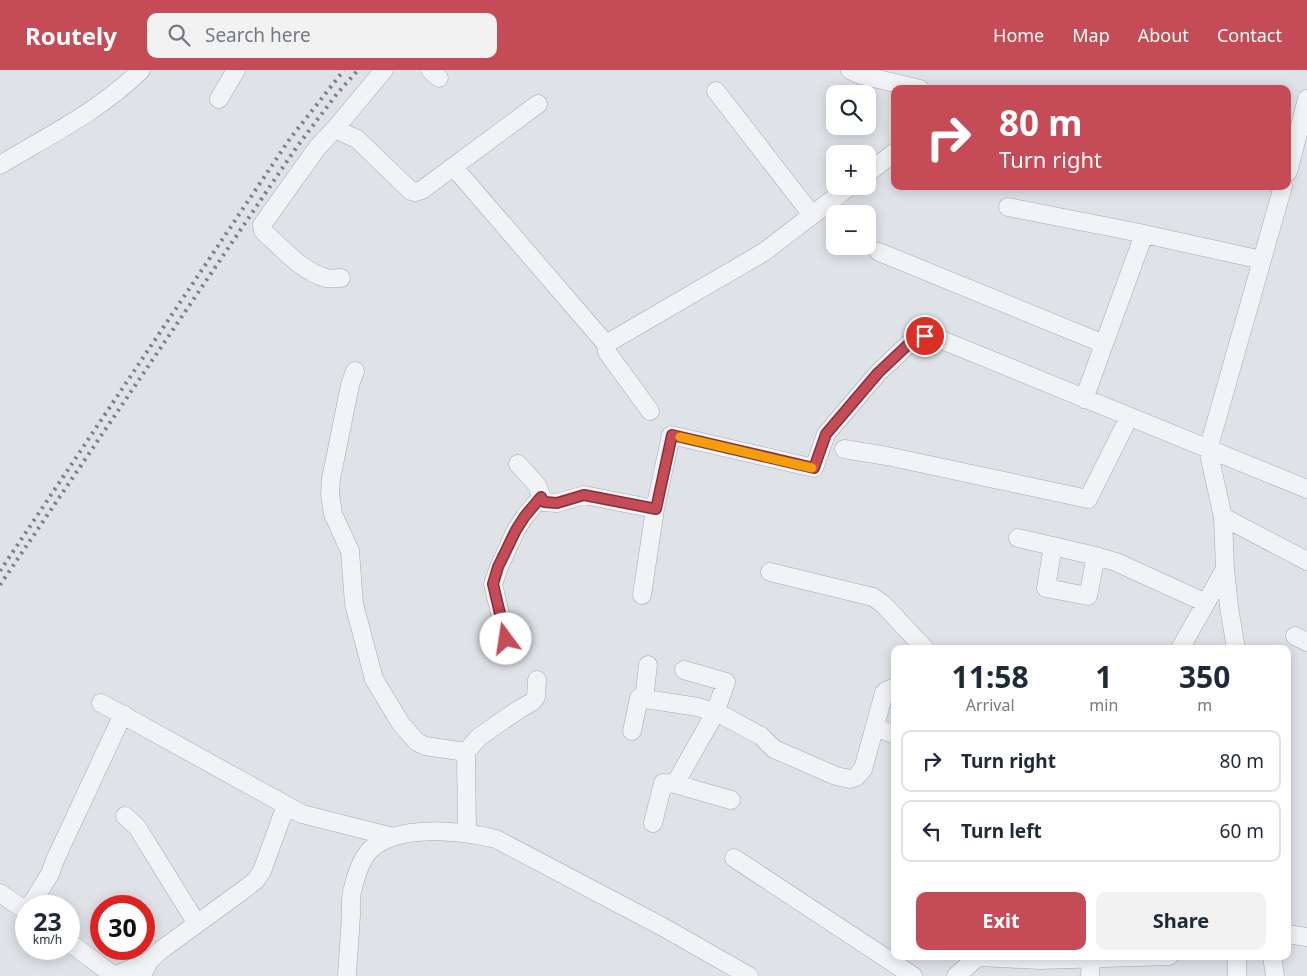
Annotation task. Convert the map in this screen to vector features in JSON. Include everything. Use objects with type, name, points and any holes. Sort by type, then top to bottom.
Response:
[{"type":"street","points":[[0,165],[66,126],[123,88],[141,70]]},
{"type":"street","points":[[219,99],[236,70]]},
{"type":"street","points":[[341,278],[327,278],[306,267],[263,231],[262,225],[317,148],[384,70]]},
{"type":"street","points":[[850,70],[861,75],[903,85]]},
{"type":"street","points":[[716,91],[812,215]]},
{"type":"street","points":[[1294,161],[1307,99]]},
{"type":"street","points":[[335,129],[357,139],[411,191],[415,192],[422,190],[538,104]]},
{"type":"street","points":[[876,167],[891,155]]},
{"type":"street","points":[[458,172],[606,344],[607,352],[650,411]]},
{"type":"street","points":[[1235,645],[1225,569],[1222,517],[1208,450],[1282,190]]},
{"type":"street","points":[[606,344],[764,252],[838,195]]},
{"type":"street","points":[[1008,208],[1144,234],[1262,260]]},
{"type":"street","points":[[1084,399],[1144,234]]},
{"type":"street","points":[[880,252],[1104,344]]},
{"type":"street","points":[[642,595],[656,509],[672,435],[814,468],[826,434],[878,373],[914,339],[925,336],[937,338],[1307,489]]},
{"type":"street","points":[[355,371],[350,385],[330,479],[330,494],[333,514],[350,551],[354,604],[374,679],[401,724],[417,742],[425,746],[466,752]]},
{"type":"street","points":[[844,450],[887,456],[1088,499],[1128,417]]},
{"type":"street","points":[[518,464],[537,485],[544,502],[557,503],[584,495],[656,509]]},
{"type":"street","points":[[506,639],[493,584],[498,567],[516,530],[541,497]]},
{"type":"street","points":[[1222,517],[1307,561]]},
{"type":"street","points":[[1018,538],[1116,562],[1206,603]]},
{"type":"street","points":[[1053,546],[1046,588],[1088,596],[1096,556]]},
{"type":"street","points":[[1182,645],[1225,569]]},
{"type":"street","points":[[770,572],[872,597],[883,604],[921,645]]},
{"type":"street","points":[[644,699],[648,665]]},
{"type":"street","points":[[675,784],[715,713],[726,682],[684,670]]},
{"type":"street","points":[[467,833],[466,752],[468,747],[479,737],[532,702],[536,697],[537,680]]},
{"type":"street","points":[[632,731],[639,698],[698,707],[752,731],[774,750],[836,776],[850,779],[856,777],[863,769],[884,693],[891,688]]},
{"type":"street","points":[[101,703],[302,814],[393,837]]},
{"type":"street","points":[[37,895],[50,874],[122,714]]},
{"type":"street","points":[[875,727],[891,733]]},
{"type":"street","points":[[653,823],[663,783],[675,784],[731,800]]},
{"type":"street","points":[[80,950],[114,976],[146,969],[161,950],[256,880],[262,871],[286,805]]},
{"type":"street","points":[[125,816],[138,827],[197,924]]},
{"type":"street","points":[[347,976],[352,890],[365,858],[371,849],[393,837],[408,833],[436,832],[467,833],[496,839],[663,927],[749,976]]},
{"type":"street","points":[[734,858],[913,976]]},
{"type":"street","points":[[0,893],[15,903]]},
{"type":"street","points":[[1291,934],[1307,937]]},
{"type":"street","points":[[956,976],[974,960]]},
{"type":"street","points":[[1040,960],[1091,967],[1141,960]]},
{"type":"street","points":[[1237,960],[1237,976]]},
{"type":"street","points":[[1273,960],[1275,976]]},
{"type":"railway","points":[[0,571],[289,140],[344,70]]},
{"type":"railway","points":[[0,585],[296,148],[336,95],[358,70]]},
{"type":"slow traffic","points":[[680,437],[812,468]]},
{"type":"route","points":[[506,639],[493,584],[498,567],[516,530],[541,497],[544,502],[557,503],[584,495],[656,509],[672,435],[814,468],[826,434],[878,373],[914,339],[925,336]]}]
